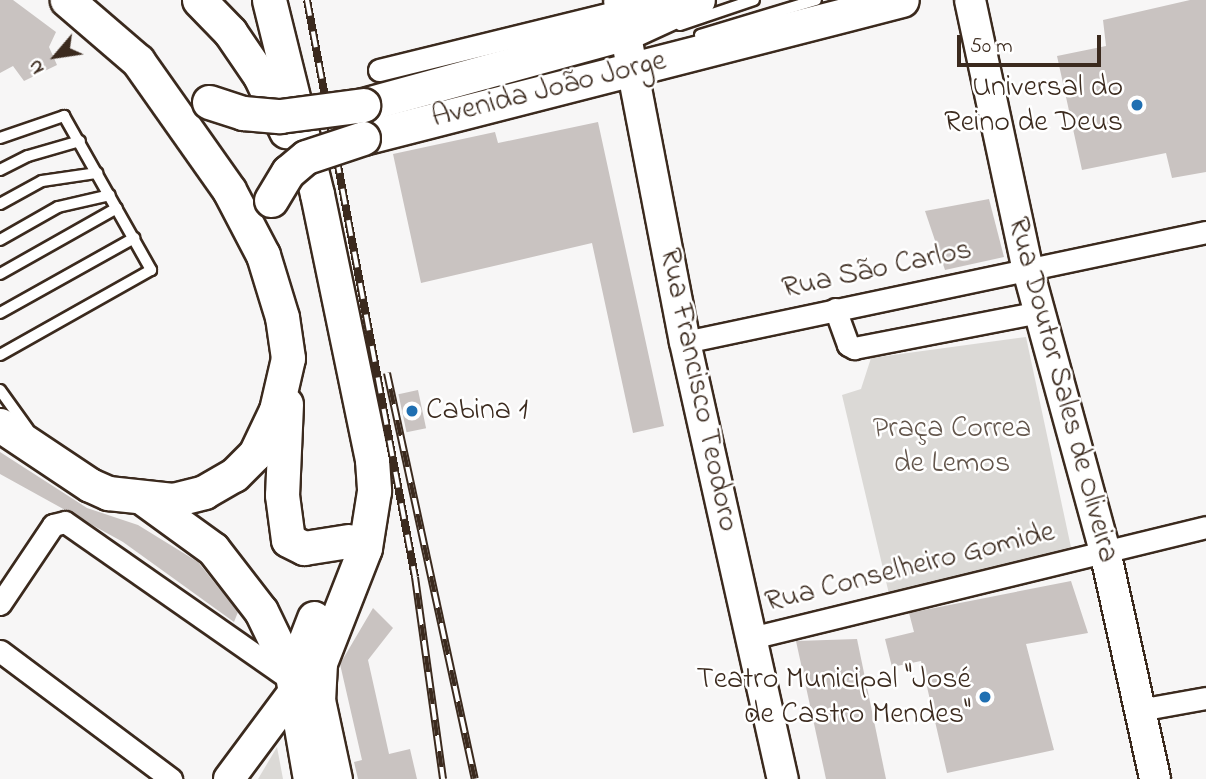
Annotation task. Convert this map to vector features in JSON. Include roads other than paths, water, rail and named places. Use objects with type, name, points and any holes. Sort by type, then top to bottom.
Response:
[{"type":"main road","points":[[67,0],[138,61],[229,190],[263,255],[282,317],[288,358],[282,495],[284,531],[295,545],[311,548],[348,541]]},
{"type":"main road","points":[[199,0],[230,32],[255,68],[286,133],[348,428],[354,499],[348,541],[300,677],[310,779]]},
{"type":"main road","points":[[270,0],[317,194],[372,460],[374,491],[365,548],[300,677]]},
{"type":"main road","name":"Avenida João Jorge","points":[[138,61],[176,86],[243,113],[280,116],[363,105],[623,15],[698,0]]},
{"type":"main road","name":"Avenida João Jorge","points":[[263,255],[271,200],[288,172],[321,150],[648,58],[902,0]]},
{"type":"main road","points":[[0,425],[68,472],[108,493],[144,499],[173,500],[204,492],[234,475],[255,454],[268,430],[288,358]]},
{"type":"main road","points":[[144,499],[213,549],[236,574],[300,677],[318,701],[335,779]]},
{"type":"street","name":"Avenida João Jorge","points":[[379,70],[623,15],[665,0]]},
{"type":"street","name":"Rua Doutor Sales de Oliveira","points":[[970,0],[1028,270],[1105,551],[1155,779]]},
{"type":"street","name":"Rua Francisco Teodoro","points":[[623,15],[648,58],[685,342],[783,779]]},
{"type":"street","name":"Rua São Carlos","points":[[685,342],[1206,232]]},
{"type":"street","points":[[835,309],[848,345],[854,348],[1040,312]]},
{"type":"street","points":[[0,604],[53,525],[65,522],[300,677],[229,779]]},
{"type":"street","name":"Rua Conselheiro Gomide","points":[[751,638],[1206,527]]},
{"type":"street","points":[[0,651],[171,779]]},
{"type":"street","points":[[1139,710],[1206,698]]},
{"type":"lane","points":[[623,15],[655,33],[754,0]]},
{"type":"lane","points":[[685,40],[816,0]]},
{"type":"lane","points":[[0,138],[64,116],[151,270],[0,355]]},
{"type":"lane","points":[[0,170],[28,156],[80,141]]},
{"type":"lane","points":[[0,204],[42,181],[97,173]]},
{"type":"lane","points":[[0,240],[58,208],[110,195]]},
{"type":"lane","points":[[0,274],[117,208]]},
{"type":"lane","points":[[0,313],[134,238]]},
{"type":"lane","points":[[0,390],[68,472]]},
{"type":"railway","points":[[307,0],[415,577],[443,779]]},
{"type":"railway","points":[[387,373],[475,779]]},
{"type":"place","name":"Universal do Reino de Deus","points":[[1137,105]]},
{"type":"place","name":"Cabina 1","points":[[412,411]]},
{"type":"place","name":"Teatro Municipal \"José de Castro Mendes\"","points":[[985,697]]},
{"type":"park label","name":"Praça Correa de Lemos","points":[[952,446]]}]
